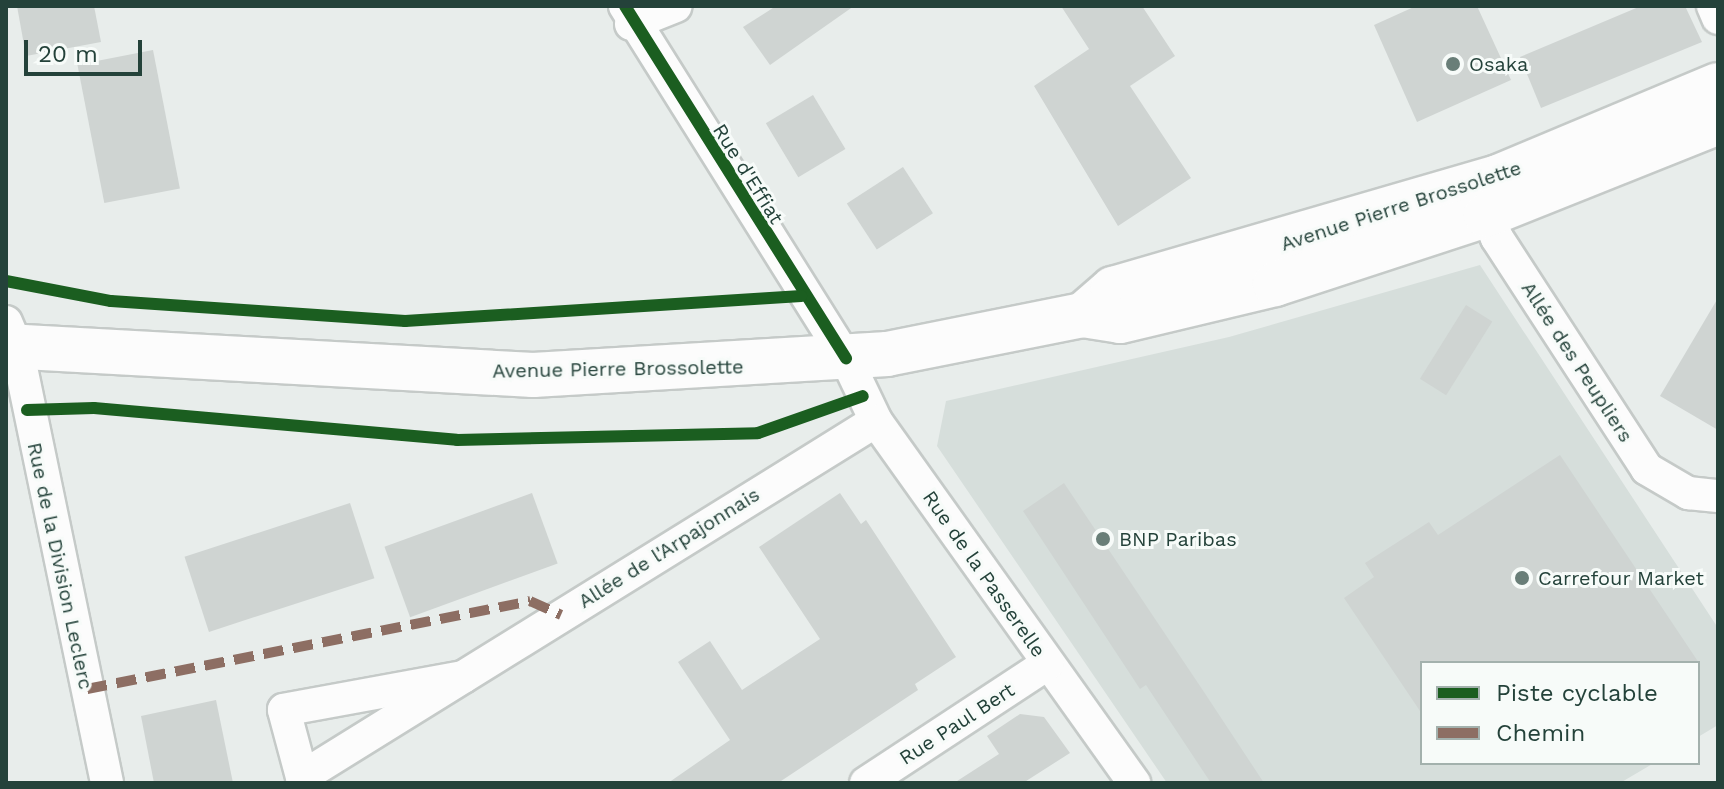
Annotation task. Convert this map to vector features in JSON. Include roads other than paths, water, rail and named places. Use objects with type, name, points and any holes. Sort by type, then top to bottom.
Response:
[{"type":"main road","name":"Avenue Pierre Brossolette","points":[[1480,200],[1718,85]]},
{"type":"main road","name":"Avenue Pierre Brossolette","points":[[10,339],[533,375],[846,358],[1083,315],[1113,289],[1480,200],[1718,122]]},
{"type":"street","points":[[628,15],[676,6]]},
{"type":"street","points":[[1713,6],[1718,18]]},
{"type":"street","name":"Rue d'Effiat","points":[[628,15],[846,358]]},
{"type":"street","name":"Allée des Peupliers","points":[[1480,200],[1647,469],[1688,493],[1718,496]]},
{"type":"street","name":"Rue de la Division Leclerc","points":[[10,339],[107,783]]},
{"type":"street","name":"Rue de la Passerelle","points":[[846,358],[876,421],[1134,783]]},
{"type":"street","name":"Allée de l'Arpajonnais","points":[[463,677],[284,710],[302,777],[876,421]]},
{"type":"street","name":"Rue Paul Bert","points":[[866,783],[1047,664]]},
{"type":"place","name":"Osaka","points":[[1453,64]]},
{"type":"place","name":"BNP Paribas","points":[[1103,539]]},
{"type":"place","name":"Carrefour Market","points":[[1522,578]]}]
